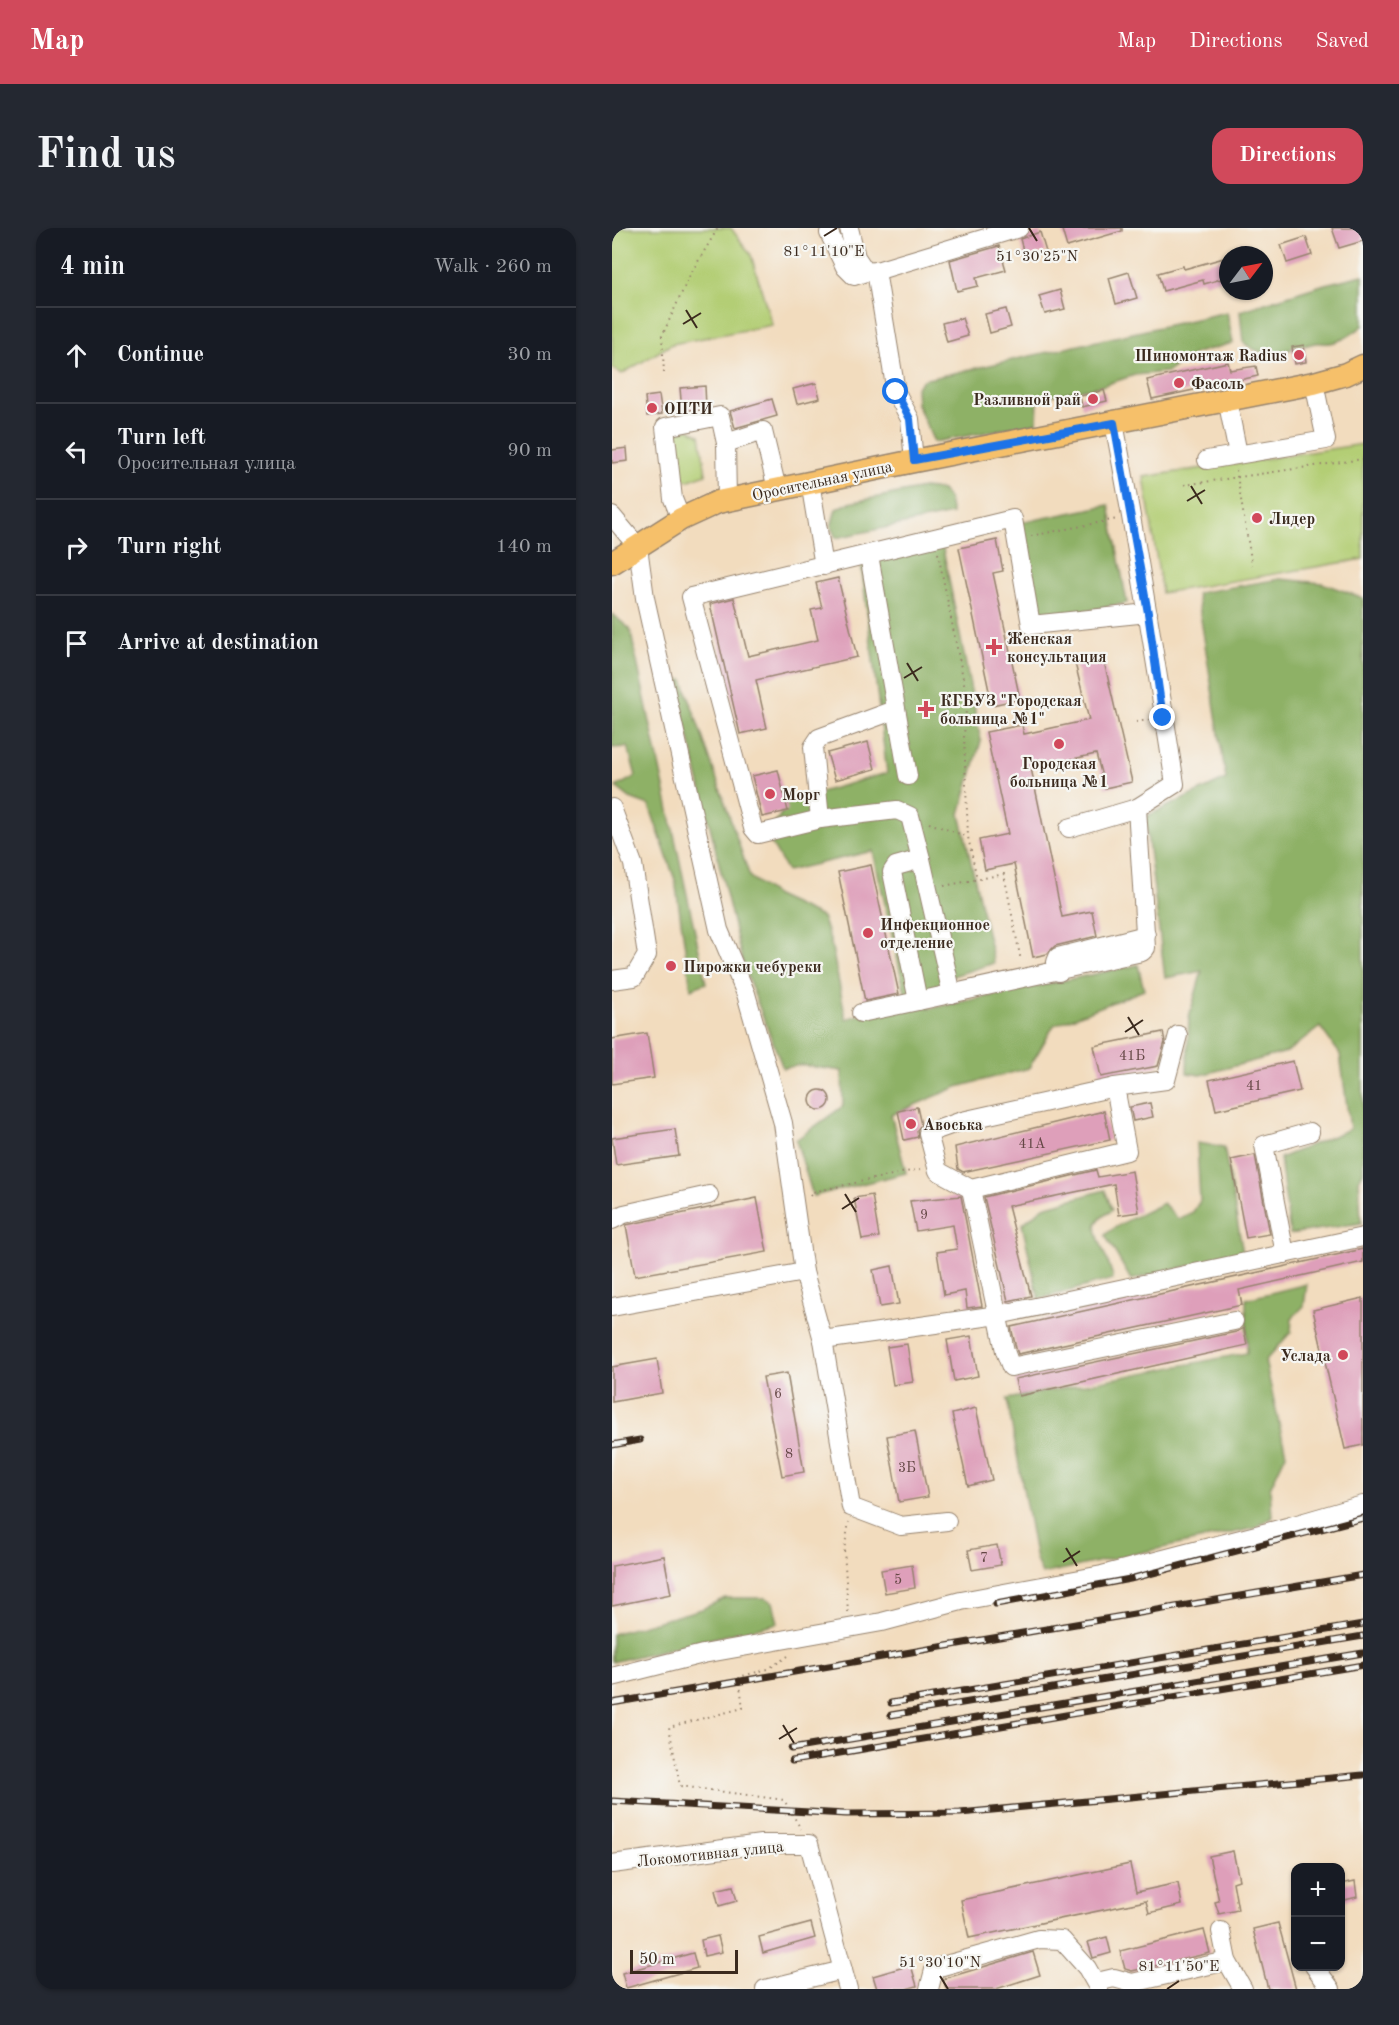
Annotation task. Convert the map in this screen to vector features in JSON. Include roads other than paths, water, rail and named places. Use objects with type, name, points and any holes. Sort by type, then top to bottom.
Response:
[{"type":"main road","name":"Оросительная улица","points":[[612,563],[681,519],[727,500],[914,460],[1314,383],[1346,374],[1363,366]]},
{"type":"street","points":[[849,228],[856,256],[871,272],[896,392],[910,419],[914,460]]},
{"type":"street","points":[[829,234],[845,267],[854,276],[1019,228]]},
{"type":"street","points":[[1207,460],[1326,440],[1314,383]]},
{"type":"street","points":[[1227,399],[1235,455]]},
{"type":"street","points":[[681,519],[674,499],[665,427],[720,416],[726,443],[727,500]]},
{"type":"street","points":[[1069,828],[1137,808],[1175,784],[1132,516],[1114,423]]},
{"type":"street","points":[[726,443],[763,431],[777,489]]},
{"type":"street","points":[[810,482],[824,566]]},
{"type":"street","points":[[612,516],[638,547],[645,598],[719,930],[746,994],[783,1123],[804,1272],[823,1340],[851,1507],[901,1526],[946,1521]]},
{"type":"street","points":[[952,994],[910,816],[897,810],[820,819],[758,834],[753,828],[691,597],[1013,519],[1031,625],[1148,613]]},
{"type":"street","points":[[868,555],[908,776]]},
{"type":"street","points":[[820,819],[813,747],[819,738],[895,710]]},
{"type":"street","points":[[612,808],[633,864],[647,955],[634,977],[612,980]]},
{"type":"street","points":[[861,1012],[1059,972],[1142,952],[1146,948],[1146,934],[1137,808]]},
{"type":"street","points":[[918,1001],[892,872],[896,866],[921,859]]},
{"type":"street","points":[[1115,1087],[1127,1151],[970,1189],[938,1171],[928,1133],[962,1121],[1115,1087],[1166,1080],[1178,1035]]},
{"type":"street","points":[[1285,1254],[1264,1145],[1310,1132]]},
{"type":"street","points":[[970,1189],[1011,1367],[1234,1321]]},
{"type":"street","points":[[612,1220],[624,1214],[710,1195]]},
{"type":"street","points":[[823,1340],[998,1315],[1363,1237]]},
{"type":"street","points":[[612,1307],[804,1272]]},
{"type":"street","points":[[612,1677],[703,1654],[882,1622],[961,1601],[1102,1575],[1363,1505]]},
{"type":"street","name":"Локомотивная улица","points":[[612,1864],[761,1844],[809,1844],[843,1970]]},
{"type":"street","points":[[1221,1931],[1227,1961],[1243,1989]]},
{"type":"street","points":[[929,1989],[934,1970],[939,1967],[1039,1939],[1062,1941],[1098,1985],[1114,1978],[1132,1983],[1227,1961]]},
{"type":"street","points":[[765,1989],[843,1970],[848,1989]]},
{"type":"street","points":[[1318,1971],[1331,1989]]},
{"type":"railway","points":[[612,1445],[640,1440]]},
{"type":"railway","points":[[996,1604],[1130,1579],[1363,1518]]},
{"type":"railway","points":[[612,1703],[1363,1575]]},
{"type":"railway","points":[[891,1703],[1363,1624]]},
{"type":"railway","points":[[891,1715],[1363,1636]]},
{"type":"railway","points":[[791,1749],[1363,1653]]},
{"type":"railway","points":[[792,1761],[1363,1665]]},
{"type":"railway","points":[[612,1801],[846,1814],[960,1813],[1363,1775]]},
{"type":"place","name":"Шиномонтаж Radius","points":[[1299,355]]},
{"type":"place","name":"Фасоль","points":[[1179,383]]},
{"type":"place","name":"Разливной рай","points":[[1093,399]]},
{"type":"place","name":"ОПТИ","points":[[652,408]]},
{"type":"place","name":"Лидер","points":[[1257,518]]},
{"type":"place","name":"Женская консультация","points":[[994,647]]},
{"type":"place","name":"КГБУЗ \"Городская больница №1\"","points":[[926,709]]},
{"type":"place","name":"Городская больница №1","points":[[1059,744]]},
{"type":"place","name":"Морг","points":[[770,794]]},
{"type":"place","name":"Инфекционное отделение","points":[[868,933]]},
{"type":"place","name":"Пирожки чебуреки","points":[[671,966]]},
{"type":"place","name":"Авоська","points":[[911,1124]]},
{"type":"place","name":"Услада","points":[[1343,1355]]}]
